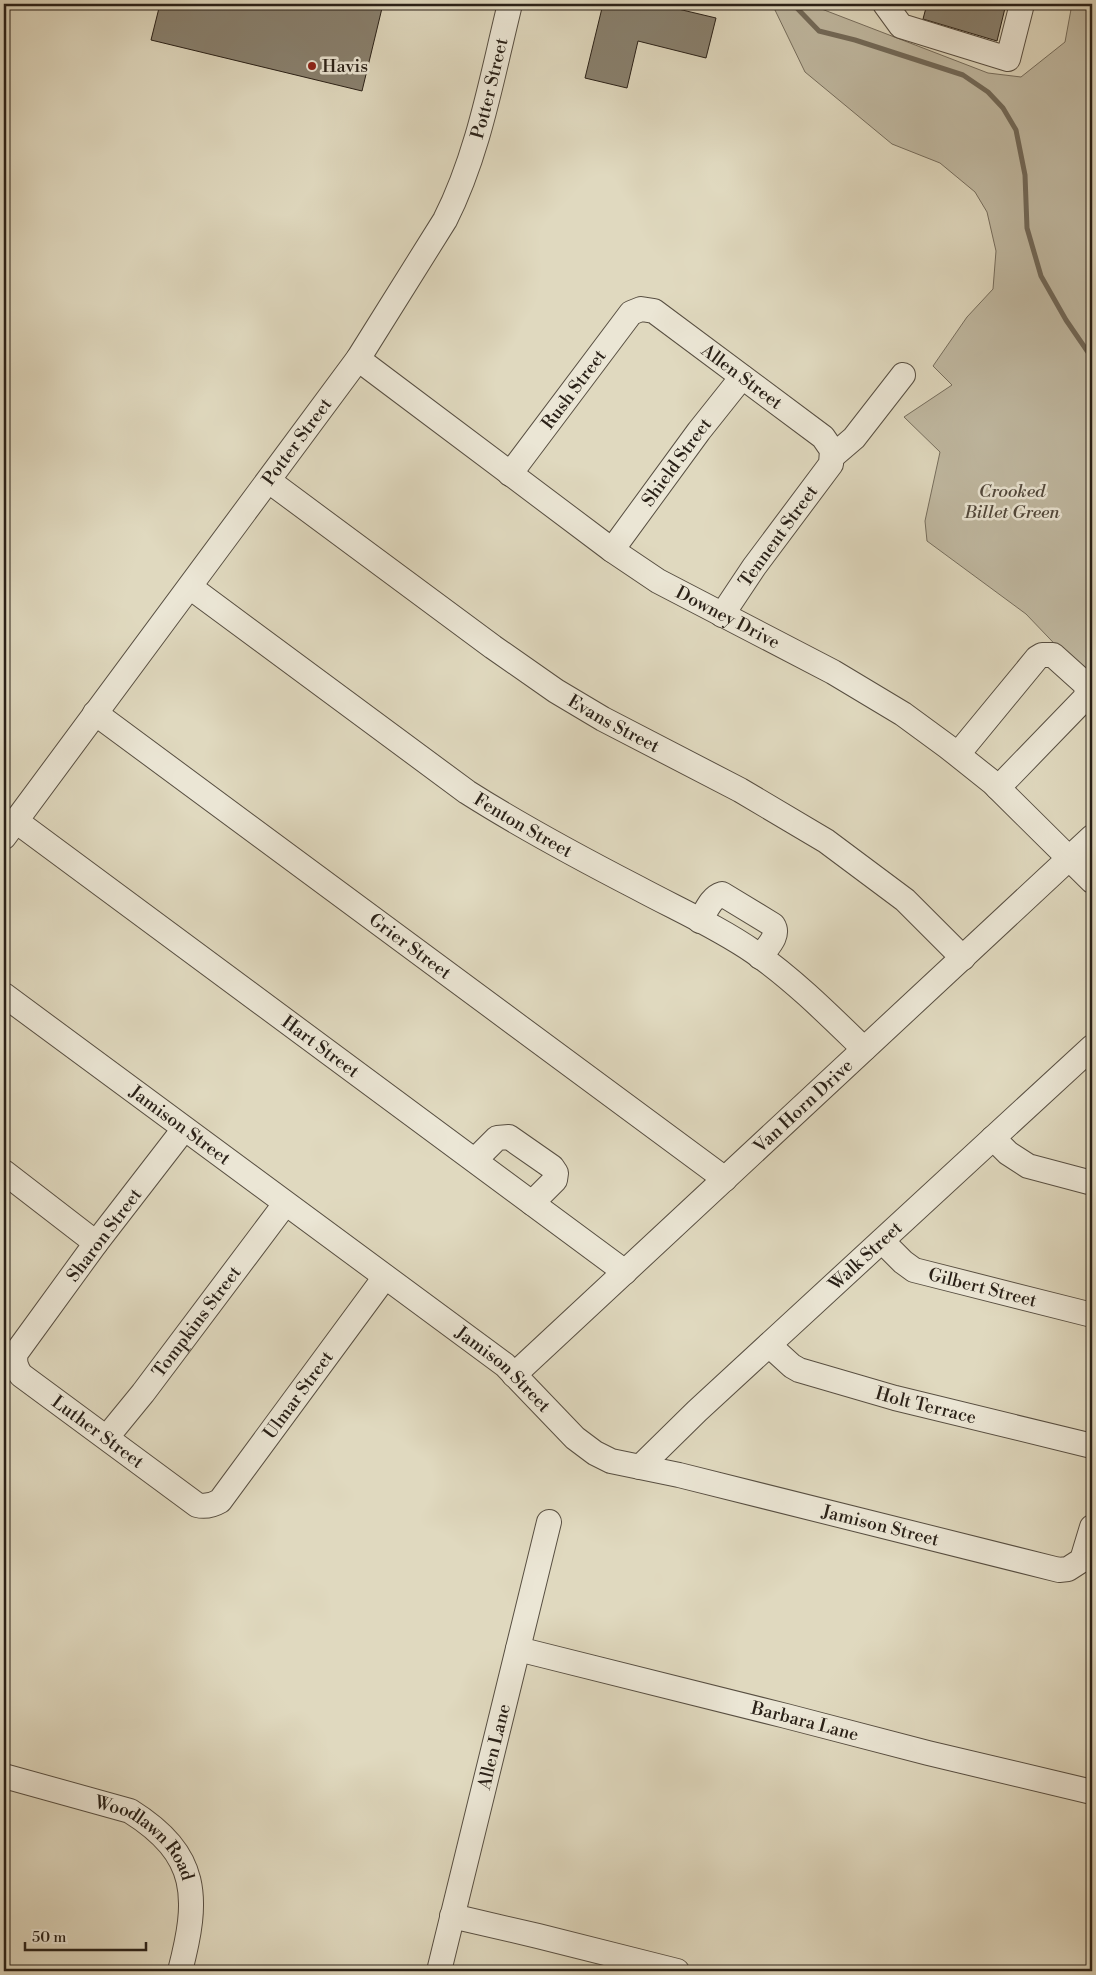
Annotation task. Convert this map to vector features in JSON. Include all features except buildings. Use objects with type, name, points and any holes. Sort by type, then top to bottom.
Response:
[{"type":"street","name":"Potter Street","points":[[10,829],[358,359],[445,220],[457,197],[472,157],[510,4]]},
{"type":"street","points":[[885,4],[901,26],[1008,59],[1022,4]]},
{"type":"street","name":"Allen Street","points":[[641,309],[654,311],[823,437],[832,450],[833,456]]},
{"type":"street","name":"Rush Street","points":[[510,474],[631,313],[641,309]]},
{"type":"street","name":"Downey Drive","points":[[358,359],[612,550],[658,581],[833,672],[903,714],[958,754],[998,788],[1071,858],[1092,881]]},
{"type":"street","points":[[833,456],[854,438],[903,375]]},
{"type":"street","name":"Shield Street","points":[[612,550],[699,431],[742,377]]},
{"type":"street","name":"Tennent Street","points":[[722,615],[754,567],[831,464],[833,456]]},
{"type":"street","name":"Evans Street","points":[[268,480],[493,647],[556,691],[603,720],[764,803],[826,841],[905,900],[963,958]]},
{"type":"street","name":"Fenton Street","points":[[190,587],[467,792],[573,855],[700,921],[760,957],[783,974],[864,1049]]},
{"type":"street","points":[[958,754],[1037,658],[1042,655],[1053,654],[1083,682],[1086,686],[1087,696],[998,788]]},
{"type":"street","name":"Grier Street","points":[[95,713],[725,1179]]},
{"type":"street","name":"Hart Street","points":[[10,829],[475,1160],[625,1272]]},
{"type":"street","name":"Van Horn Drive","points":[[514,1375],[1092,838]]},
{"type":"street","points":[[700,921],[716,896],[722,894],[772,925],[776,935],[760,957]]},
{"type":"street","name":"Jamison Street","points":[[4,995],[505,1365],[575,1438],[595,1453],[611,1460],[1059,1570],[1068,1569],[1082,1560],[1086,1552],[1092,1527]]},
{"type":"street","name":"Walk Street","points":[[640,1467],[769,1345],[1092,1047]]},
{"type":"street","name":"Sharon Street","points":[[24,1341],[96,1243],[184,1129]]},
{"type":"street","points":[[475,1160],[496,1138],[509,1137],[552,1167],[556,1173],[555,1180],[532,1203]]},
{"type":"street","points":[[993,1138],[1008,1153],[1028,1166],[1092,1183]]},
{"type":"street","points":[[4,1172],[56,1210],[96,1243]]},
{"type":"street","name":"Tompkins Street","points":[[107,1437],[143,1393],[285,1204]]},
{"type":"street","name":"Gilbert Street","points":[[882,1241],[914,1270],[1092,1316]]},
{"type":"street","name":"Ulmar Street","points":[[206,1506],[214,1505],[220,1501],[385,1277]]},
{"type":"street","name":"Luther Street","points":[[24,1341],[14,1360],[16,1368],[21,1375],[197,1505],[206,1506]]},
{"type":"street","name":"Holt Terrace","points":[[769,1345],[799,1370],[895,1398],[1092,1446]]},
{"type":"street","name":"Allen Lane","points":[[439,1971],[550,1522]]},
{"type":"street","name":"Barbara Lane","points":[[518,1649],[928,1753],[1092,1792]]},
{"type":"street","name":"Woodlawn Road","points":[[4,1776],[130,1811],[167,1840],[177,1853],[186,1873],[191,1892],[192,1913],[180,1971]]},
{"type":"street","points":[[452,1916],[677,1971]]},
{"type":"green space","name":"Crooked Billet Green","points":[[769,4],[819,4],[819,8],[988,73],[1021,77],[1065,42],[1072,4],[1092,4],[1092,683],[1026,614],[927,541],[925,521],[940,452],[904,417],[952,385],[933,366],[967,317],[993,289],[996,251],[987,212],[975,192],[940,163],[892,144],[805,72],[774,8]]},
{"type":"waterway","points":[[793,4],[819,31],[855,40],[963,75],[988,92],[1003,108],[1016,130],[1025,175],[1027,228],[1041,276],[1066,320],[1092,358]]},
{"type":"place","name":"Havis","points":[[312,66]]}]
